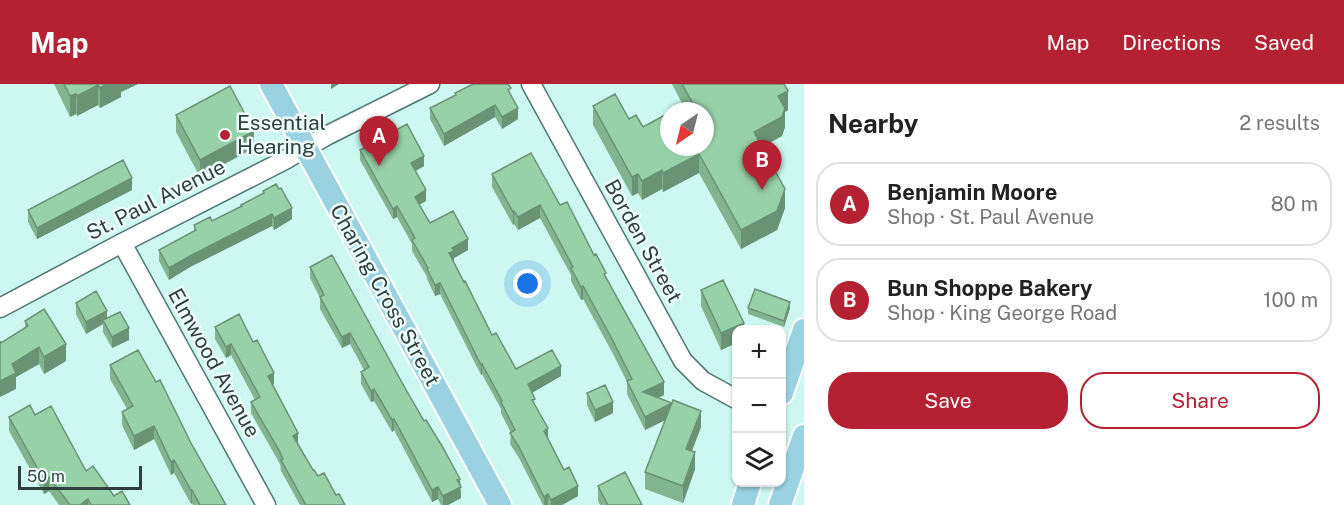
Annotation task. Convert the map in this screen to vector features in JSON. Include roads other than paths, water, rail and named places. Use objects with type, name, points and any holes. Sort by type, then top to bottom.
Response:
[{"type":"main road","name":"Charing Cross Street","points":[[271,84],[500,505]]},
{"type":"main road","points":[[786,382],[804,332]]},
{"type":"main road","points":[[780,505],[804,436]]},
{"type":"main road","points":[[742,505],[749,487]]},
{"type":"street","name":"St. Paul Avenue","points":[[0,308],[285,160],[328,135],[430,84]]},
{"type":"street","name":"Borden Street","points":[[531,84],[683,361],[703,381],[732,397]]},
{"type":"street","name":"Elmwood Avenue","points":[[122,243],[266,505]]},
{"type":"place","name":"Essential Hearing","points":[[225,135]]},
{"type":"place","name":"Benjamin Moore","points":[[379,166]]},
{"type":"place","name":"Bun Shoppe Bakery","points":[[762,190]]}]
